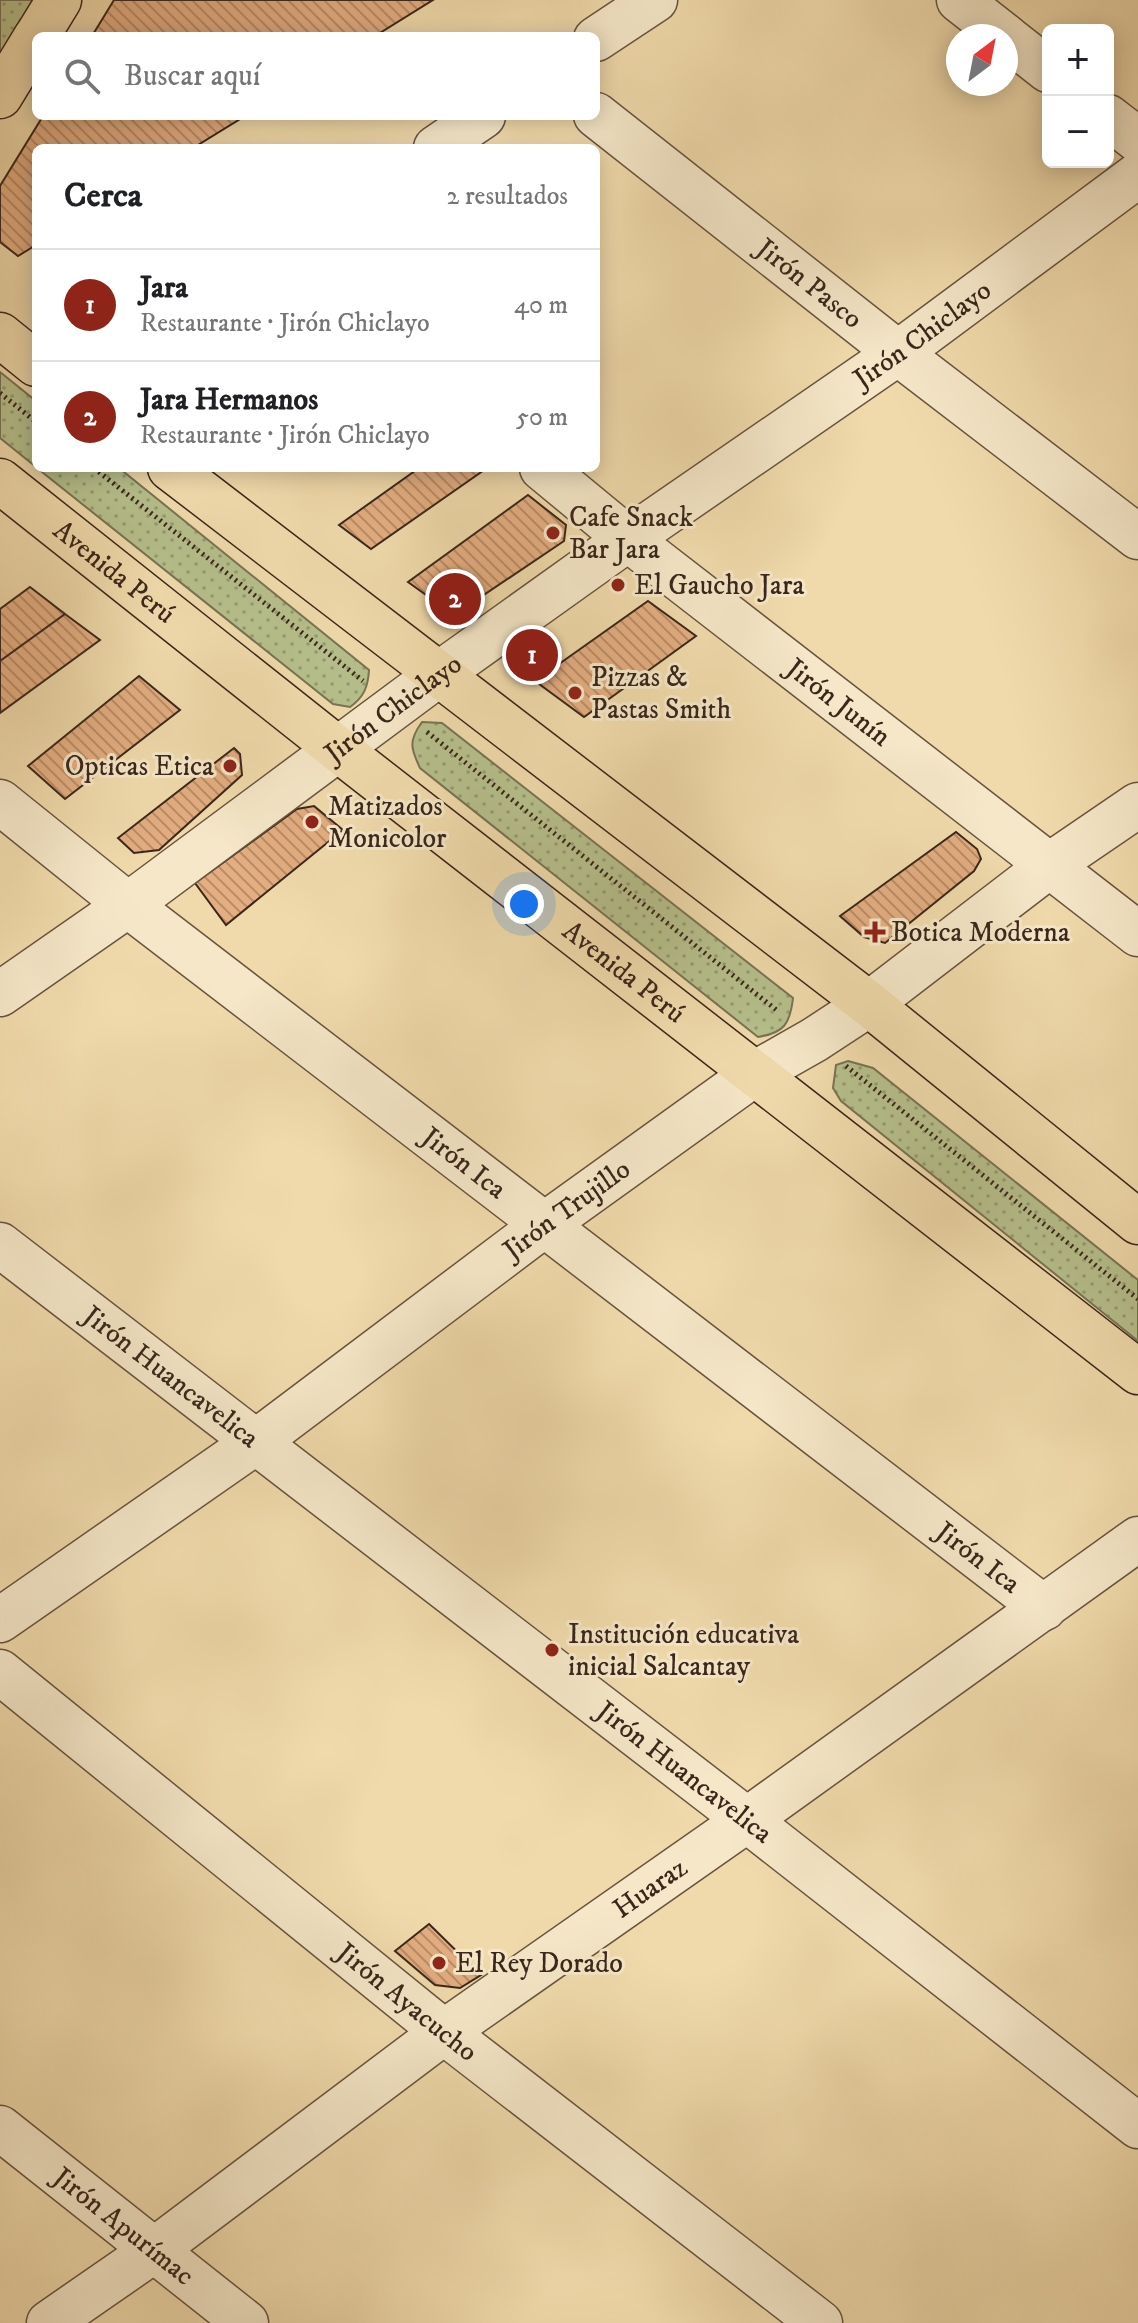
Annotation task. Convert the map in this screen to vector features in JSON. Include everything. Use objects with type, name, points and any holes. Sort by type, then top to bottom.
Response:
[{"type":"main road","points":[[39,32],[59,0]]},
{"type":"main road","points":[[0,96],[32,44]]},
{"type":"main road","points":[[0,335],[32,361]]},
{"type":"main road","points":[[175,472],[869,1004],[1138,1222]]},
{"type":"main road","name":"Avenida Perú","points":[[0,481],[339,750],[1138,1372]]},
{"type":"street","points":[[600,36],[655,0]]},
{"type":"street","points":[[959,0],[989,24]]},
{"type":"street","points":[[1018,47],[1042,65]]},
{"type":"street","name":"Jirón Pasco","points":[[600,118],[1138,537]]},
{"type":"street","points":[[442,144],[477,120]]},
{"type":"street","points":[[1114,122],[1138,140]]},
{"type":"street","name":"Jirón Chiclayo","points":[[0,994],[128,905],[439,674],[628,539],[898,353],[1138,175]]},
{"type":"street","name":"Jirón Junín","points":[[547,472],[628,539],[1138,934]]},
{"type":"street","name":"Jirón Ica","points":[[0,802],[128,905],[1044,1608]]},
{"type":"street","name":"Jirón Trujillo","points":[[0,1620],[256,1442],[544,1225],[754,1074],[869,1004],[1050,865],[1138,805]]},
{"type":"street","name":"Jirón Huancavelica","points":[[0,1245],[747,1820],[1138,2126]]},
{"type":"street","name":"Huaraz","points":[[49,2323],[153,2251],[444,2032],[747,1820],[1138,1539]]},
{"type":"street","name":"Jirón Ayacucho","points":[[0,1672],[444,2032],[820,2323]]},
{"type":"street","name":"Jirón Apurímac","points":[[0,2128],[246,2323]]},
{"type":"path","points":[[0,393],[32,419]]},
{"type":"path","points":[[99,472],[1138,1299]]},
{"type":"green space","points":[[0,0],[35,0],[0,57]]},
{"type":"green space","points":[[0,372],[32,398],[32,464],[0,438]]},
{"type":"green space","points":[[42,472],[124,472],[369,670],[366,687],[359,699],[350,707],[333,704]]},
{"type":"green space","points":[[422,722],[442,723],[793,998],[784,1026],[774,1033],[758,1037],[420,768],[412,745]]},
{"type":"green space","points":[[848,1061],[873,1068],[1138,1280],[1138,1341],[841,1101],[833,1088],[836,1065]]},
{"type":"building","points":[[114,0],[433,0],[381,32],[94,32]]},
{"type":"building","points":[[41,120],[238,120],[200,144],[32,144],[32,247],[18,256],[0,242],[0,186]]},
{"type":"building","points":[[413,472],[481,472],[371,549],[339,525]]},
{"type":"building","points":[[528,495],[566,525],[564,541],[454,615],[408,582]]},
{"type":"building","points":[[30,587],[65,614],[0,661],[0,609]]},
{"type":"building","points":[[648,601],[696,636],[584,717],[535,681]]},
{"type":"building","points":[[65,614],[100,640],[0,713],[0,661]]},
{"type":"building","points":[[139,676],[180,710],[65,799],[28,766]]},
{"type":"building","points":[[234,748],[240,754],[242,775],[159,850],[134,853],[118,838]]},
{"type":"building","points":[[314,806],[343,830],[226,925],[195,883],[297,809]]},
{"type":"building","points":[[956,832],[977,849],[981,859],[974,871],[885,943],[864,937],[840,916]]},
{"type":"building","name":"El Rey Dorado","points":[[429,1924],[481,1975],[460,1988],[435,1985],[395,1951]]},
{"type":"place","name":"Cafe Snack Bar Jara","points":[[553,533]]},
{"type":"place","name":"El Gaucho Jara","points":[[618,585]]},
{"type":"place","name":"Jara Hermanos","points":[[455,599]]},
{"type":"place","name":"Jara","points":[[532,655]]},
{"type":"place","name":"Pizzas & Pastas Smith","points":[[575,693]]},
{"type":"place","name":"Opticas Etica","points":[[230,766]]},
{"type":"place","name":"Matizados Monicolor","points":[[312,822]]},
{"type":"place","name":"Botica Moderna","points":[[875,932]]},
{"type":"place","name":"Institución educativa inicial Salcantay","points":[[552,1650]]},
{"type":"place","name":"El Rey Dorado","points":[[439,1963]]}]
